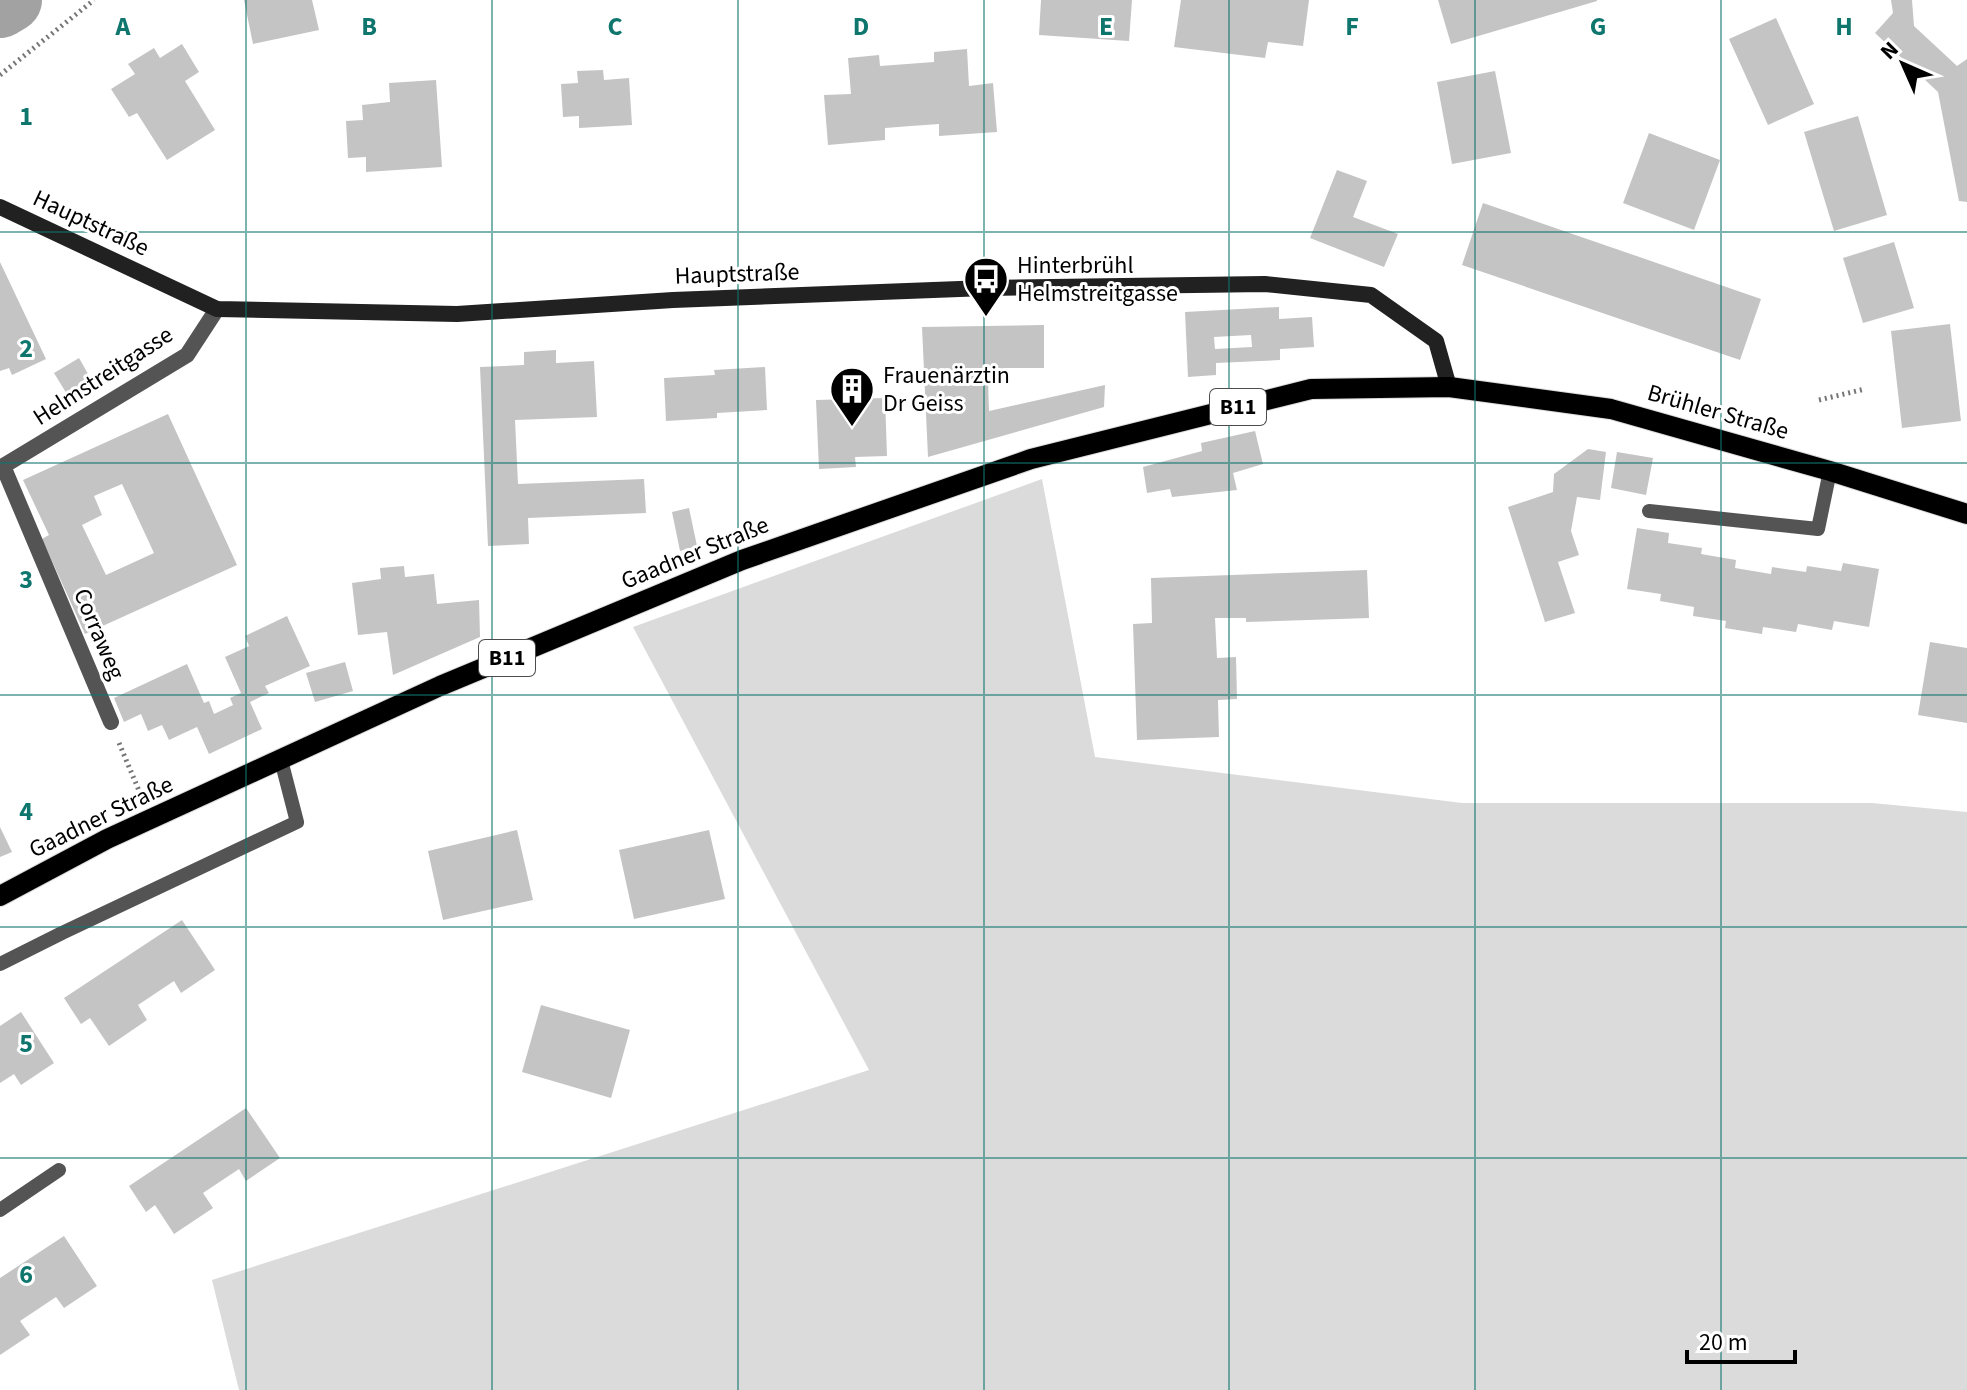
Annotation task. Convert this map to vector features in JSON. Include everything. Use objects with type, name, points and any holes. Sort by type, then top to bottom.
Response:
[{"type":"main road","name":"Brühler Straße","points":[[1449,387],[1611,409],[1830,471],[1967,514]]},
{"type":"main road","name":"Gaadner Straße","points":[[0,896],[107,839],[440,686],[742,560],[1031,459],[1311,389],[1449,387]]},
{"type":"street","name":"Hauptstraße","points":[[0,207],[217,309],[457,314],[673,300],[986,288],[1265,284],[1371,295],[1436,341],[1449,387]]},
{"type":"street","name":"Helmstreitgasse","points":[[2,467],[187,355],[217,309]]},
{"type":"street","name":"Corraweg","points":[[2,467],[111,722]]},
{"type":"lane","points":[[1649,511],[1818,529],[1830,471]]},
{"type":"lane","points":[[0,964],[297,822],[281,760]]},
{"type":"lane","points":[[0,1210],[59,1170]]},
{"type":"path","points":[[0,75],[94,0]]},
{"type":"path","points":[[1819,400],[1865,389]]},
{"type":"path","points":[[111,722],[152,819]]},
{"type":"shaded area","points":[[0,0],[34,0],[0,27]]},
{"type":"shaded area","points":[[1042,479],[1095,757],[1462,803],[1872,803],[1967,812],[1967,1390],[239,1390],[212,1280],[869,1070],[633,627]]},
{"type":"building","points":[[244,0],[312,0],[319,30],[253,44]]},
{"type":"building","points":[[1041,0],[1132,0],[1129,41],[1039,35]]},
{"type":"building","points":[[1181,0],[1309,0],[1303,46],[1268,42],[1265,58],[1174,47]]},
{"type":"building","points":[[1438,0],[1597,0],[1597,1],[1451,44]]},
{"type":"building","points":[[1891,0],[1912,0],[1914,26],[1957,66],[1967,59],[1967,202],[1959,201],[1938,92],[1875,33],[1893,13]]},
{"type":"building","points":[[1776,18],[1814,104],[1768,125],[1729,39]]},
{"type":"building","points":[[182,44],[199,72],[185,81],[215,130],[167,160],[137,113],[129,117],[111,89],[135,74],[128,64],[154,48],[160,58]]},
{"type":"building","points":[[967,49],[969,86],[993,83],[997,132],[939,136],[939,124],[885,128],[885,140],[828,145],[824,95],[851,94],[848,58],[879,55],[880,66],[934,62],[934,52]]},
{"type":"building","points":[[603,70],[604,80],[629,78],[632,125],[579,128],[579,116],[563,117],[561,84],[578,83],[577,71]]},
{"type":"building","points":[[1495,71],[1511,153],[1452,164],[1437,82]]},
{"type":"building","points":[[436,80],[442,167],[366,172],[366,157],[348,158],[346,121],[363,120],[362,105],[390,102],[389,83]]},
{"type":"building","points":[[1858,116],[1887,215],[1834,231],[1804,132]]},
{"type":"building","points":[[1649,133],[1720,160],[1694,230],[1623,203]]},
{"type":"building","points":[[1337,170],[1367,181],[1353,217],[1398,234],[1384,267],[1310,238]]},
{"type":"building","points":[[1483,203],[1761,299],[1740,360],[1462,265]]},
{"type":"building","points":[[1894,242],[1914,308],[1863,323],[1843,258]]},
{"type":"building","points":[[0,262],[46,359],[12,375],[9,368],[0,371]]},
{"type":"building","points":[[1279,307],[1279,319],[1312,317],[1314,347],[1280,349],[1280,360],[1216,363],[1216,375],[1188,377],[1185,312]],"holes":[[[1251,335],[1252,347],[1215,349],[1214,337]]]},
{"type":"building","points":[[1950,324],[1961,421],[1902,428],[1891,331]]},
{"type":"building","points":[[1044,325],[1044,368],[1005,368],[1006,381],[988,381],[989,411],[1105,385],[1104,407],[928,457],[922,327]]},
{"type":"building","points":[[556,350],[556,363],[594,361],[597,417],[515,420],[518,484],[644,479],[646,513],[528,518],[529,544],[488,546],[480,367],[524,365],[524,352]]},
{"type":"building","points":[[79,358],[95,386],[73,404],[54,373]]},
{"type":"building","points":[[765,367],[767,410],[717,413],[717,418],[666,421],[664,378],[715,375],[714,370]]},
{"type":"building","name":"Frauenärztin Dr Geiss","points":[[885,398],[887,456],[855,457],[856,467],[819,469],[816,400]]},
{"type":"building","points":[[168,414],[237,565],[85,634],[42,539],[49,535],[23,480]],"holes":[[[122,484],[154,553],[106,575],[82,525],[102,515],[94,496]]]},
{"type":"building","points":[[1255,431],[1263,464],[1233,473],[1237,490],[1172,497],[1170,489],[1147,493],[1143,467],[1202,451],[1201,443]]},
{"type":"building","points":[[1588,449],[1606,452],[1600,500],[1577,497],[1571,531],[1579,555],[1558,562],[1575,613],[1545,622],[1508,507],[1553,492],[1554,474]]},
{"type":"building","points":[[1617,452],[1653,458],[1646,495],[1611,488]]},
{"type":"building","points":[[689,508],[697,546],[680,551],[672,512]]},
{"type":"building","points":[[1637,528],[1669,533],[1668,543],[1702,548],[1701,554],[1736,560],[1735,568],[1771,574],[1772,567],[1806,572],[1807,566],[1841,571],[1843,563],[1879,569],[1869,627],[1834,621],[1832,630],[1798,624],[1796,632],[1763,627],[1762,634],[1725,628],[1726,621],[1693,616],[1694,607],[1660,601],[1661,594],[1627,589]]},
{"type":"building","points":[[404,566],[405,577],[434,574],[437,604],[479,600],[480,637],[393,675],[387,632],[358,635],[352,583],[381,579],[380,568]]},
{"type":"building","points":[[1367,570],[1369,618],[1246,622],[1246,618],[1215,618],[1217,658],[1236,657],[1237,699],[1218,700],[1219,737],[1137,740],[1133,624],[1152,623],[1151,578]]},
{"type":"building","points":[[287,616],[310,666],[265,686],[269,693],[250,702],[262,729],[209,754],[197,727],[169,740],[162,725],[148,731],[141,714],[124,722],[114,698],[187,664],[204,703],[209,701],[214,714],[233,705],[230,698],[241,693],[225,657],[249,646],[245,636]]},
{"type":"building","points":[[1930,642],[1967,648],[1967,723],[1918,715]]},
{"type":"building","points":[[345,662],[353,691],[315,702],[306,673]]},
{"type":"building","points":[[0,827],[12,852],[0,857]]},
{"type":"building","points":[[517,830],[533,900],[443,920],[428,851]]},
{"type":"building","points":[[709,830],[725,899],[634,919],[619,850]]},
{"type":"building","points":[[182,920],[215,970],[181,993],[174,981],[138,1005],[147,1020],[109,1046],[90,1018],[81,1024],[64,998]]},
{"type":"building","points":[[541,1005],[630,1030],[611,1098],[522,1072]]},
{"type":"building","points":[[21,1012],[54,1063],[21,1085],[14,1074],[0,1083],[0,1026]]},
{"type":"building","points":[[246,1108],[280,1158],[246,1181],[239,1169],[203,1193],[213,1208],[174,1234],[155,1205],[146,1212],[129,1186]]},
{"type":"building","points":[[64,1236],[97,1286],[64,1308],[56,1297],[20,1321],[30,1335],[0,1355],[0,1278]]},
{"type":"waterway","points":[[0,6],[10,0]]},
{"type":"place","name":"Hinterbrühl Helmstreitgasse","points":[[986,318]]},
{"type":"place","name":"Frauenärztin Dr Geiss","points":[[852,428]]}]
